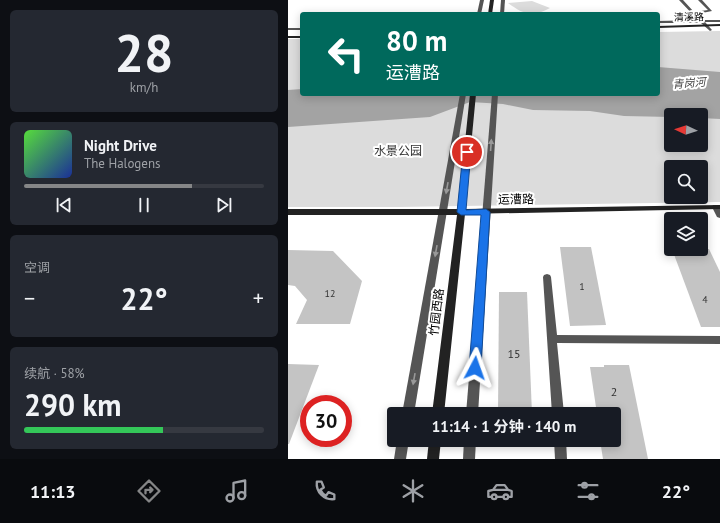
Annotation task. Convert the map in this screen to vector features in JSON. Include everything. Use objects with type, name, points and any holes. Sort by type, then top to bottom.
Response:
[{"type":"main road","points":[[490,12],[492,0]]},
{"type":"main road","name":"清溪路","points":[[660,27],[720,25]]},
{"type":"main road","name":"清溪路","points":[[660,31],[720,30]]},
{"type":"main road","points":[[288,33],[300,33]]},
{"type":"main road","points":[[288,37],[300,37]]},
{"type":"main road","name":"竹园西路","points":[[439,407],[473,96]]},
{"type":"main road","name":"运漕路","points":[[288,212],[486,212],[718,207]]},
{"type":"main road","points":[[433,459],[434,447]]},
{"type":"street","points":[[479,12],[482,0]]},
{"type":"street","points":[[502,12],[503,0]]},
{"type":"street","points":[[681,0],[710,30]]},
{"type":"street","points":[[693,13],[710,11],[700,0]]},
{"type":"street","points":[[660,22],[720,21]]},
{"type":"street","points":[[288,29],[300,29]]},
{"type":"street","points":[[409,407],[463,96]]},
{"type":"street","points":[[472,407],[495,96]]},
{"type":"street","points":[[718,207],[720,215]]},
{"type":"street","points":[[547,277],[557,407]]},
{"type":"street","points":[[552,340],[720,340]]},
{"type":"street","points":[[400,459],[402,447]]},
{"type":"street","points":[[469,459],[470,447]]},
{"type":"street","points":[[560,447],[561,459]]},
{"type":"green space","points":[[532,1],[550,8],[542,12],[524,12],[508,3]]},
{"type":"green space","name":"水景公园","points":[[720,31],[720,202],[708,202],[708,160],[664,160],[664,203],[399,207],[288,207],[288,39],[300,39],[300,96],[660,96],[660,32]]},
{"type":"water","name":"青岗河","points":[[660,67],[720,72],[720,119],[708,118],[708,108],[664,108],[664,117],[624,116],[590,111],[533,110],[503,104],[470,102],[430,117],[288,127],[288,90],[300,89],[300,96],[660,96]]},
{"type":"building","points":[[560,247],[591,247],[606,325],[570,326]]},
{"type":"building","points":[[709,249],[720,272],[720,327],[701,327],[675,256],[708,256]]},
{"type":"building","points":[[288,250],[333,251],[362,281],[350,324],[296,324],[307,300],[295,286],[288,285]]},
{"type":"building","points":[[499,292],[527,292],[532,407],[498,407]]},
{"type":"building","points":[[288,364],[319,365],[308,395],[300,395],[300,415],[288,444]]},
{"type":"building","points":[[604,365],[629,365],[648,459],[603,459],[601,447],[621,447],[621,407],[596,407],[590,367],[604,367]]},
{"type":"route","points":[[467,152],[461,212],[486,212],[475,368]]}]
